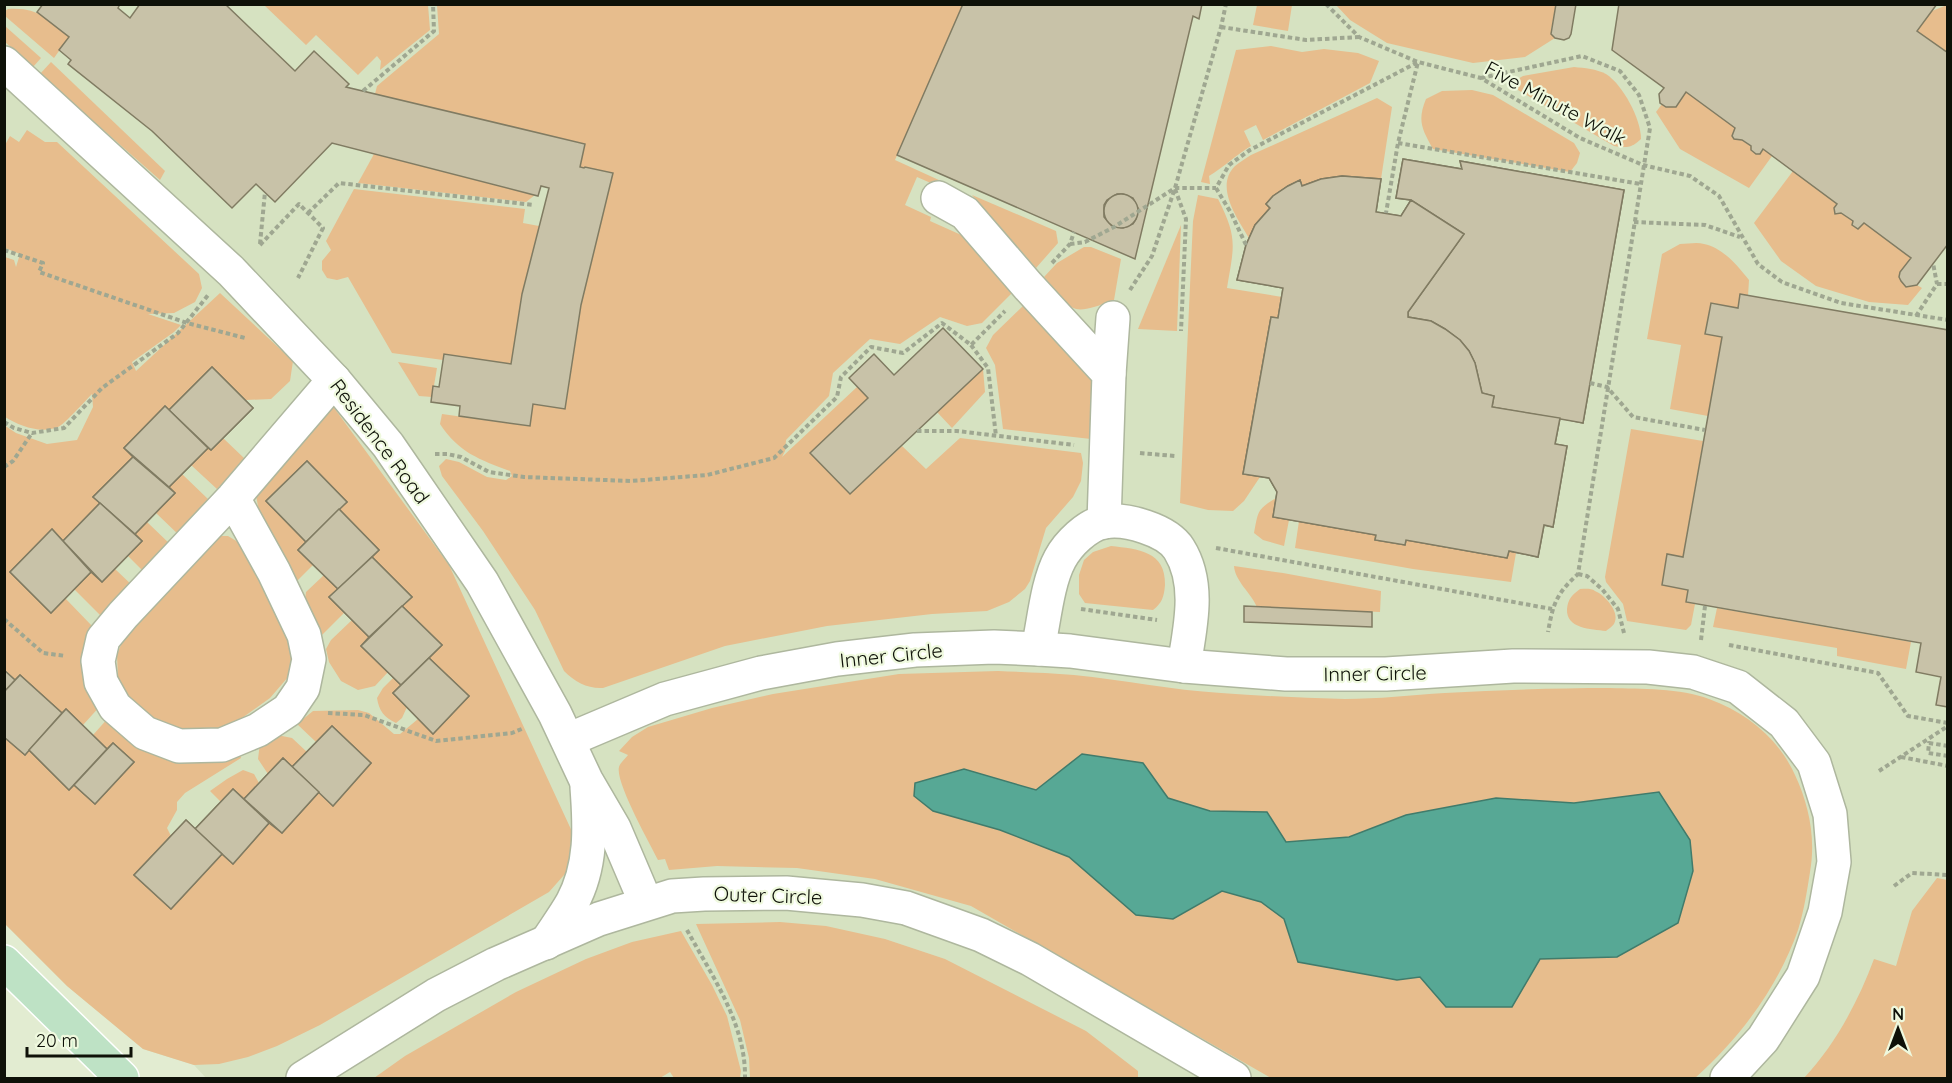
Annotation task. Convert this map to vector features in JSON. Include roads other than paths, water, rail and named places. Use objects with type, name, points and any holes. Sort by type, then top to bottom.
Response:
[{"type":"main road","points":[[4,962],[122,1078]]},
{"type":"street","name":"Residence Road","points":[[4,63],[231,271],[334,380],[388,445],[482,582],[555,714],[586,780],[614,828],[646,903]]},
{"type":"street","points":[[938,198],[965,213],[1109,374]]},
{"type":"street","points":[[1104,522],[1113,318]]},
{"type":"street","points":[[233,498],[274,572],[304,635],[309,659],[303,688],[288,710],[258,730],[222,745],[179,746],[145,733],[115,707],[101,682],[98,661],[103,639],[233,498],[334,380]]},
{"type":"street","points":[[1038,649],[1051,584],[1060,560],[1078,535],[1104,522],[1131,522],[1157,530],[1179,548],[1190,576],[1192,613],[1184,666]]},
{"type":"street","name":"Inner Circle","points":[[568,740],[664,699],[761,673],[837,659],[915,650],[993,647],[1070,651],[1184,666],[1286,674],[1386,674],[1514,666],[1648,668],[1693,672],[1738,687],[1784,723],[1814,763],[1830,814],[1834,862],[1825,912],[1803,976],[1763,1039],[1728,1078]]},
{"type":"street","points":[[546,943],[572,902],[583,876],[589,848],[586,780]]},
{"type":"street","name":"Outer Circle","points":[[303,1078],[436,995],[496,964],[599,919],[672,896],[786,893],[862,900],[906,908],[981,935],[1030,959],[1185,1067],[1234,1078]]},
{"type":"water","points":[[1082,754],[1143,763],[1168,798],[1210,811],[1267,812],[1286,842],[1349,837],[1406,815],[1496,798],[1574,803],[1659,792],[1690,840],[1693,871],[1678,923],[1617,957],[1540,959],[1512,1007],[1446,1007],[1420,977],[1397,980],[1298,962],[1284,919],[1261,902],[1222,891],[1173,919],[1136,915],[1069,857],[1000,830],[933,811],[914,796],[915,783],[964,769],[1036,790]]}]
